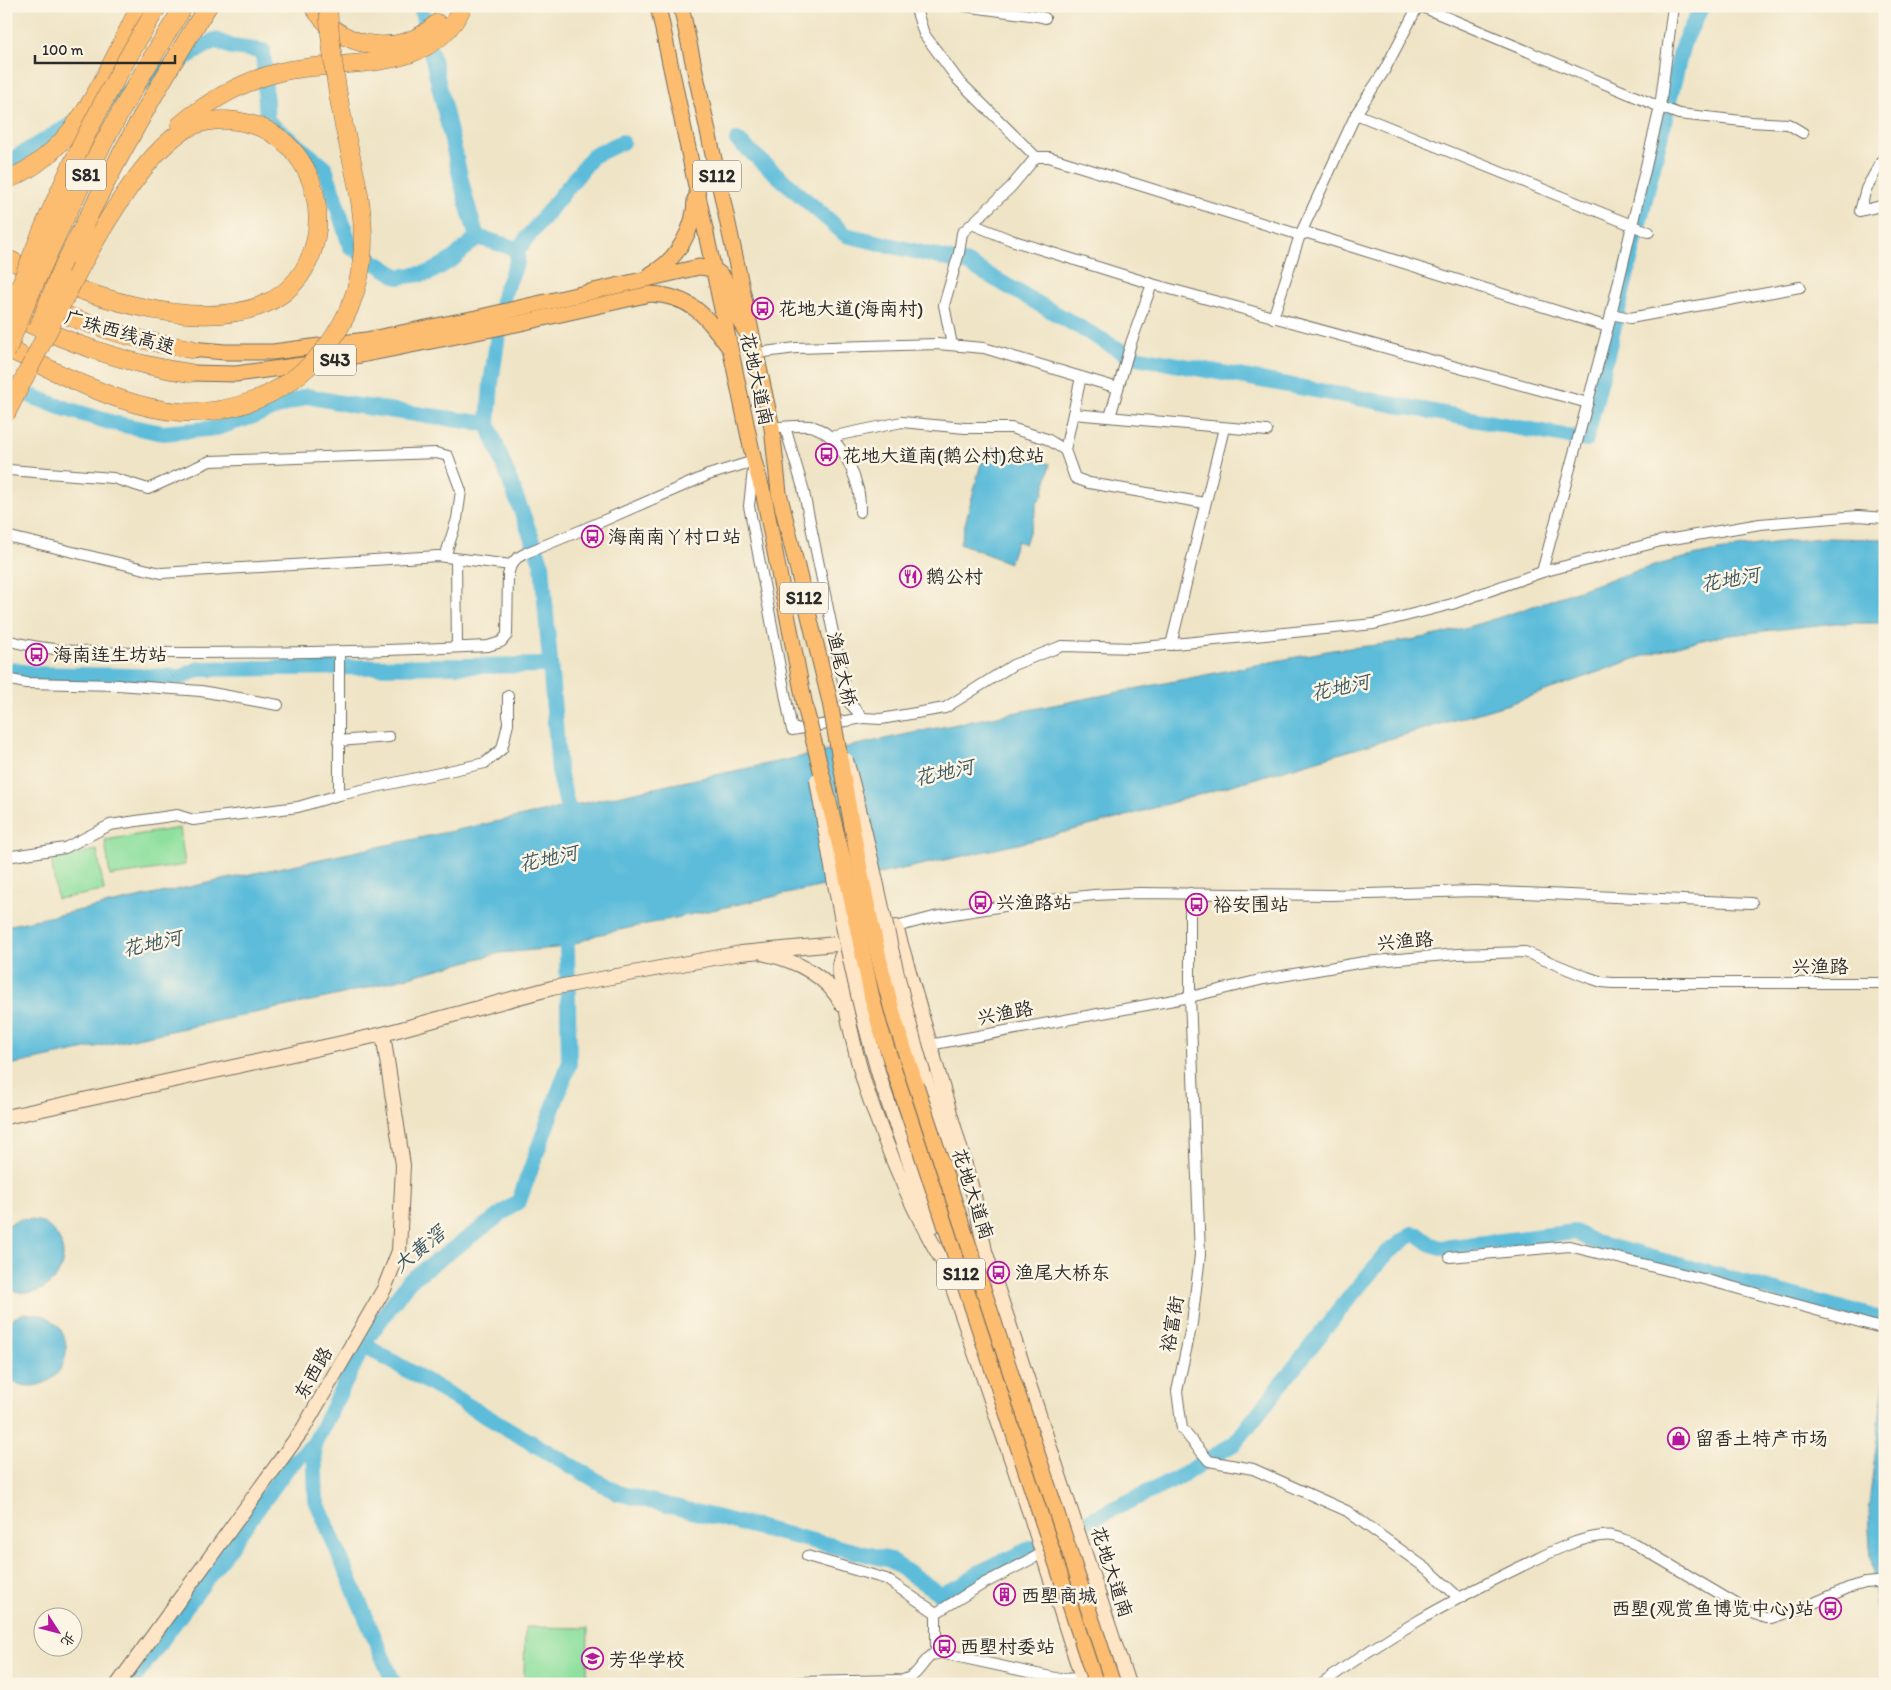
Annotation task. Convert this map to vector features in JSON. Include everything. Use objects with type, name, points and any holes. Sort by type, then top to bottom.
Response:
[{"type":"highway","points":[[6,180],[20,175],[40,162],[53,152],[70,133],[93,96],[140,6]]},
{"type":"highway","points":[[6,323],[52,209],[93,122],[158,6]]},
{"type":"highway","name":"S81","points":[[6,353],[37,279],[90,168],[145,70],[184,6]]},
{"type":"highway","name":"S81","points":[[6,407],[59,275],[92,208],[141,117],[208,6]]},
{"type":"highway","points":[[313,6],[326,23],[345,37],[359,42],[384,46],[402,44],[425,34],[441,18],[449,6]]},
{"type":"highway","points":[[6,348],[101,392],[146,406],[179,412],[214,411],[249,403],[280,389],[308,368],[332,340],[347,314],[356,288],[362,260],[363,237],[360,201],[334,73],[328,6]]},
{"type":"highway","points":[[6,414],[80,268],[123,190],[146,158],[172,132],[204,107],[226,93],[260,78],[295,69],[388,60],[409,55],[438,39],[454,22],[462,6]]},
{"type":"highway","points":[[6,258],[57,281],[121,302],[178,313],[231,313],[251,308],[272,300],[296,280],[310,260],[315,246],[318,224],[317,201],[311,179],[300,159],[272,133],[253,124],[240,121],[220,120],[201,123],[180,133],[144,170],[104,226],[80,268]]},
{"type":"highway","name":"广珠西线高速","points":[[6,289],[66,316],[107,331],[144,341],[191,349]]},
{"type":"highway","name":"广珠西线高速","points":[[6,313],[62,338],[106,354],[148,366],[190,373]]},
{"type":"main road","name":"花地大道南","points":[[658,6],[754,461],[764,496],[805,706],[843,859],[872,998],[1087,1682]]},
{"type":"main road","name":"花地大道南","points":[[681,6],[755,349],[779,427],[779,493]]},
{"type":"main road","points":[[633,282],[662,268],[688,234],[696,206],[696,183]]},
{"type":"main road","name":"S43","points":[[520,316],[633,282],[699,267],[714,270]]},
{"type":"main road","points":[[714,270],[723,276],[728,285],[735,313],[755,349]]},
{"type":"main road","name":"S43","points":[[520,316],[635,296],[650,294],[668,295],[684,300],[706,317],[731,349]]},
{"type":"main road","name":"广珠西线高速","points":[[190,373],[230,374],[286,368],[520,316]]},
{"type":"main road","name":"广珠西线高速","points":[[191,349],[242,352],[288,350],[477,325]]},
{"type":"main road","points":[[731,349],[736,341],[743,337],[755,349]]},
{"type":"main road","name":"渔尾大桥","points":[[779,493],[830,702],[858,856]]},
{"type":"main road","name":"花地大道南","points":[[858,856],[888,994],[898,1030],[1113,1684]]},
{"type":"street","points":[[915,6],[924,34],[958,80],[1036,157],[1049,157],[1300,235],[1308,233],[1608,327]]},
{"type":"street","points":[[964,6],[1045,18]]},
{"type":"street","points":[[1273,318],[1300,235],[1356,114],[1384,71],[1419,6],[1679,114],[1788,124],[1803,133]]},
{"type":"street","points":[[1542,572],[1608,327],[1660,107],[1673,6]]},
{"type":"street","points":[[1356,114],[1631,226],[1650,232]]},
{"type":"street","points":[[1885,155],[1866,189],[1860,211],[1885,206]]},
{"type":"street","points":[[952,345],[944,305],[962,233],[1011,187],[1036,157]]},
{"type":"street","points":[[972,224],[1011,240],[1152,284],[1588,403]]},
{"type":"street","points":[[1110,417],[1131,343],[1152,284]]},
{"type":"street","points":[[1611,314],[1630,318],[1800,286]]},
{"type":"street","points":[[755,349],[938,344],[984,348],[1118,388]]},
{"type":"street","points":[[1081,377],[1065,450],[1075,478],[1090,484],[1205,503]]},
{"type":"street","points":[[1073,414],[1267,431]]},
{"type":"street","points":[[830,437],[902,422],[965,428],[1011,428],[1047,439],[1065,450]]},
{"type":"street","points":[[860,512],[859,490],[851,469],[830,437],[822,430],[812,427],[779,427],[802,488],[847,700],[862,718]]},
{"type":"street","points":[[1171,645],[1224,428]]},
{"type":"street","points":[[6,468],[9,470],[113,478],[148,489],[210,460],[436,453],[448,456],[461,491],[457,519],[445,557]]},
{"type":"street","points":[[6,536],[161,573],[445,557],[514,561],[708,475],[754,461],[750,506],[792,730],[862,718],[882,719],[945,708],[1013,665],[1062,646],[1135,648],[1374,624],[1452,604],[1542,572],[1661,542],[1760,524],[1858,516],[1885,518]]},
{"type":"street","points":[[456,558],[457,648]]},
{"type":"street","points":[[6,640],[50,650],[339,656],[488,646],[501,642],[507,635],[508,574],[514,561]]},
{"type":"street","points":[[339,656],[339,795]]},
{"type":"street","points":[[6,679],[26,683],[118,685],[201,691],[278,705]]},
{"type":"street","points":[[6,857],[64,848],[110,825],[177,814],[193,820],[298,807],[339,795],[485,763],[502,749],[508,724],[508,696]]},
{"type":"street","points":[[830,702],[868,844],[903,1003],[924,1075],[985,1251]]},
{"type":"street","points":[[805,706],[830,861],[849,958],[866,1031],[882,1085],[946,1265],[1087,1682]]},
{"type":"street","points":[[338,741],[389,737]]},
{"type":"street","points":[[6,1117],[383,1034],[552,988],[741,953],[836,944],[896,926],[944,916],[1056,899],[1102,895],[1190,893],[1332,895],[1476,891],[1752,903]]},
{"type":"street","name":"裕富街","points":[[1190,893],[1190,997],[1200,1255],[1192,1323],[1177,1391],[1182,1429],[1208,1461],[1253,1469],[1347,1511],[1430,1572],[1459,1598]]},
{"type":"street","name":"花地大道南","points":[[896,926],[974,1196],[985,1251],[1128,1684]]},
{"type":"street","points":[[854,940],[845,949],[839,963],[839,970],[866,1087],[890,1150],[921,1221],[946,1265]]},
{"type":"street","name":"兴渔路","points":[[930,1045],[1190,997],[1264,979],[1364,962],[1507,952],[1532,953],[1587,977],[1613,983],[1885,983]]},
{"type":"street","points":[[741,953],[776,957],[817,975],[838,996],[849,1018]]},
{"type":"street","name":"东西路","points":[[118,1684],[303,1429],[384,1289],[398,1251],[403,1165],[383,1034]]},
{"type":"street","points":[[1450,1257],[1569,1246],[1707,1280],[1883,1329]]},
{"type":"street","points":[[1322,1684],[1379,1643],[1459,1598],[1566,1546],[1590,1538],[1608,1535],[1635,1544],[1748,1611],[1765,1618],[1783,1615],[1848,1588],[1885,1581]]},
{"type":"street","points":[[936,1613],[983,1584],[1043,1553]]},
{"type":"street","points":[[807,1556],[886,1579],[936,1613]]},
{"type":"street","points":[[936,1613],[936,1653]]},
{"type":"street","points":[[782,1684],[903,1680],[917,1673],[928,1658],[936,1653],[1087,1682],[1122,1665]]},
{"type":"green space","points":[[180,828],[185,865],[110,876],[105,840]]},
{"type":"green space","points":[[97,850],[104,891],[57,899],[51,858]]},
{"type":"green space","points":[[525,1627],[588,1628],[587,1679],[524,1679]]},
{"type":"water","points":[[998,447],[1050,464],[1043,495],[1036,503],[1036,512],[1025,544],[1017,541],[1009,563],[960,543],[983,456],[987,449]]},
{"type":"water","name":"花地河","points":[[1822,538],[1885,539],[1885,623],[1835,623],[1721,636],[1688,643],[1637,658],[1509,704],[1116,819],[1018,844],[596,935],[567,947],[500,953],[339,995],[6,1066],[6,926],[927,730],[1332,650],[1400,642],[1441,634],[1497,618],[1633,572],[1681,559],[1741,547]]},
{"type":"water","points":[[21,1219],[43,1223],[56,1234],[62,1247],[62,1261],[58,1274],[49,1285],[37,1291],[22,1292],[6,1287],[6,1226]]},
{"type":"water","points":[[24,1313],[47,1317],[59,1328],[65,1341],[66,1355],[61,1368],[52,1378],[39,1385],[24,1385],[6,1379],[6,1322]]},
{"type":"water","points":[[1885,1375],[1885,1684],[1870,1548],[1868,1511]]},
{"type":"waterway","points":[[421,6],[425,25]]},
{"type":"waterway","points":[[737,140],[846,235],[969,264],[1130,356],[1586,440],[1683,44],[1702,6]]},
{"type":"waterway","points":[[97,110],[215,40],[232,47],[263,51],[267,121],[325,168],[350,246],[398,277],[429,273],[453,259],[477,237],[518,249]]},
{"type":"waterway","points":[[431,51],[465,197],[477,237]]},
{"type":"waterway","points":[[6,163],[74,123]]},
{"type":"waterway","points":[[573,830],[559,771],[542,565],[488,424],[491,383],[504,293],[517,262],[518,249],[593,156],[622,142]]},
{"type":"waterway","points":[[6,386],[57,406],[113,423],[163,433],[217,428],[307,396],[352,405],[488,424]]},
{"type":"waterway","points":[[6,669],[34,674],[181,677],[199,669],[550,665]]},
{"type":"waterway","name":"大黄滘","points":[[394,1684],[316,1500],[314,1444],[368,1337],[409,1281],[519,1201],[569,1064],[567,947],[562,926]]},
{"type":"waterway","points":[[1063,1533],[1176,1479],[1235,1443],[1353,1293],[1388,1252],[1412,1234],[1419,1235],[1434,1246],[1442,1248],[1575,1232],[1596,1243],[1874,1317]]},
{"type":"waterway","points":[[364,1345],[618,1493],[890,1560],[940,1594],[961,1586],[978,1573],[1032,1548]]},
{"type":"waterway","points":[[130,1684],[288,1467],[314,1444]]},
{"type":"place","name":"花地大道(海南村)","points":[[762,308]]},
{"type":"place","name":"花地大道南(鹅公村)总站","points":[[826,455]]},
{"type":"place","name":"海南南丫村口站","points":[[592,536]]},
{"type":"place","name":"鹅公村","points":[[910,576]]},
{"type":"place","name":"海南连生坊站","points":[[37,654]]},
{"type":"place","name":"兴渔路站","points":[[980,902]]},
{"type":"place","name":"裕安围站","points":[[1197,904]]},
{"type":"place","name":"渔尾大桥东","points":[[999,1272]]},
{"type":"place","name":"留香土特产市场","points":[[1679,1438]]},
{"type":"place","name":"西塱商城","points":[[1005,1595]]},
{"type":"place","name":"西塱(观赏鱼博览中心)站","points":[[1830,1608]]},
{"type":"place","name":"西塱村委站","points":[[944,1646]]},
{"type":"place","name":"芳华学校","points":[[593,1659]]}]
